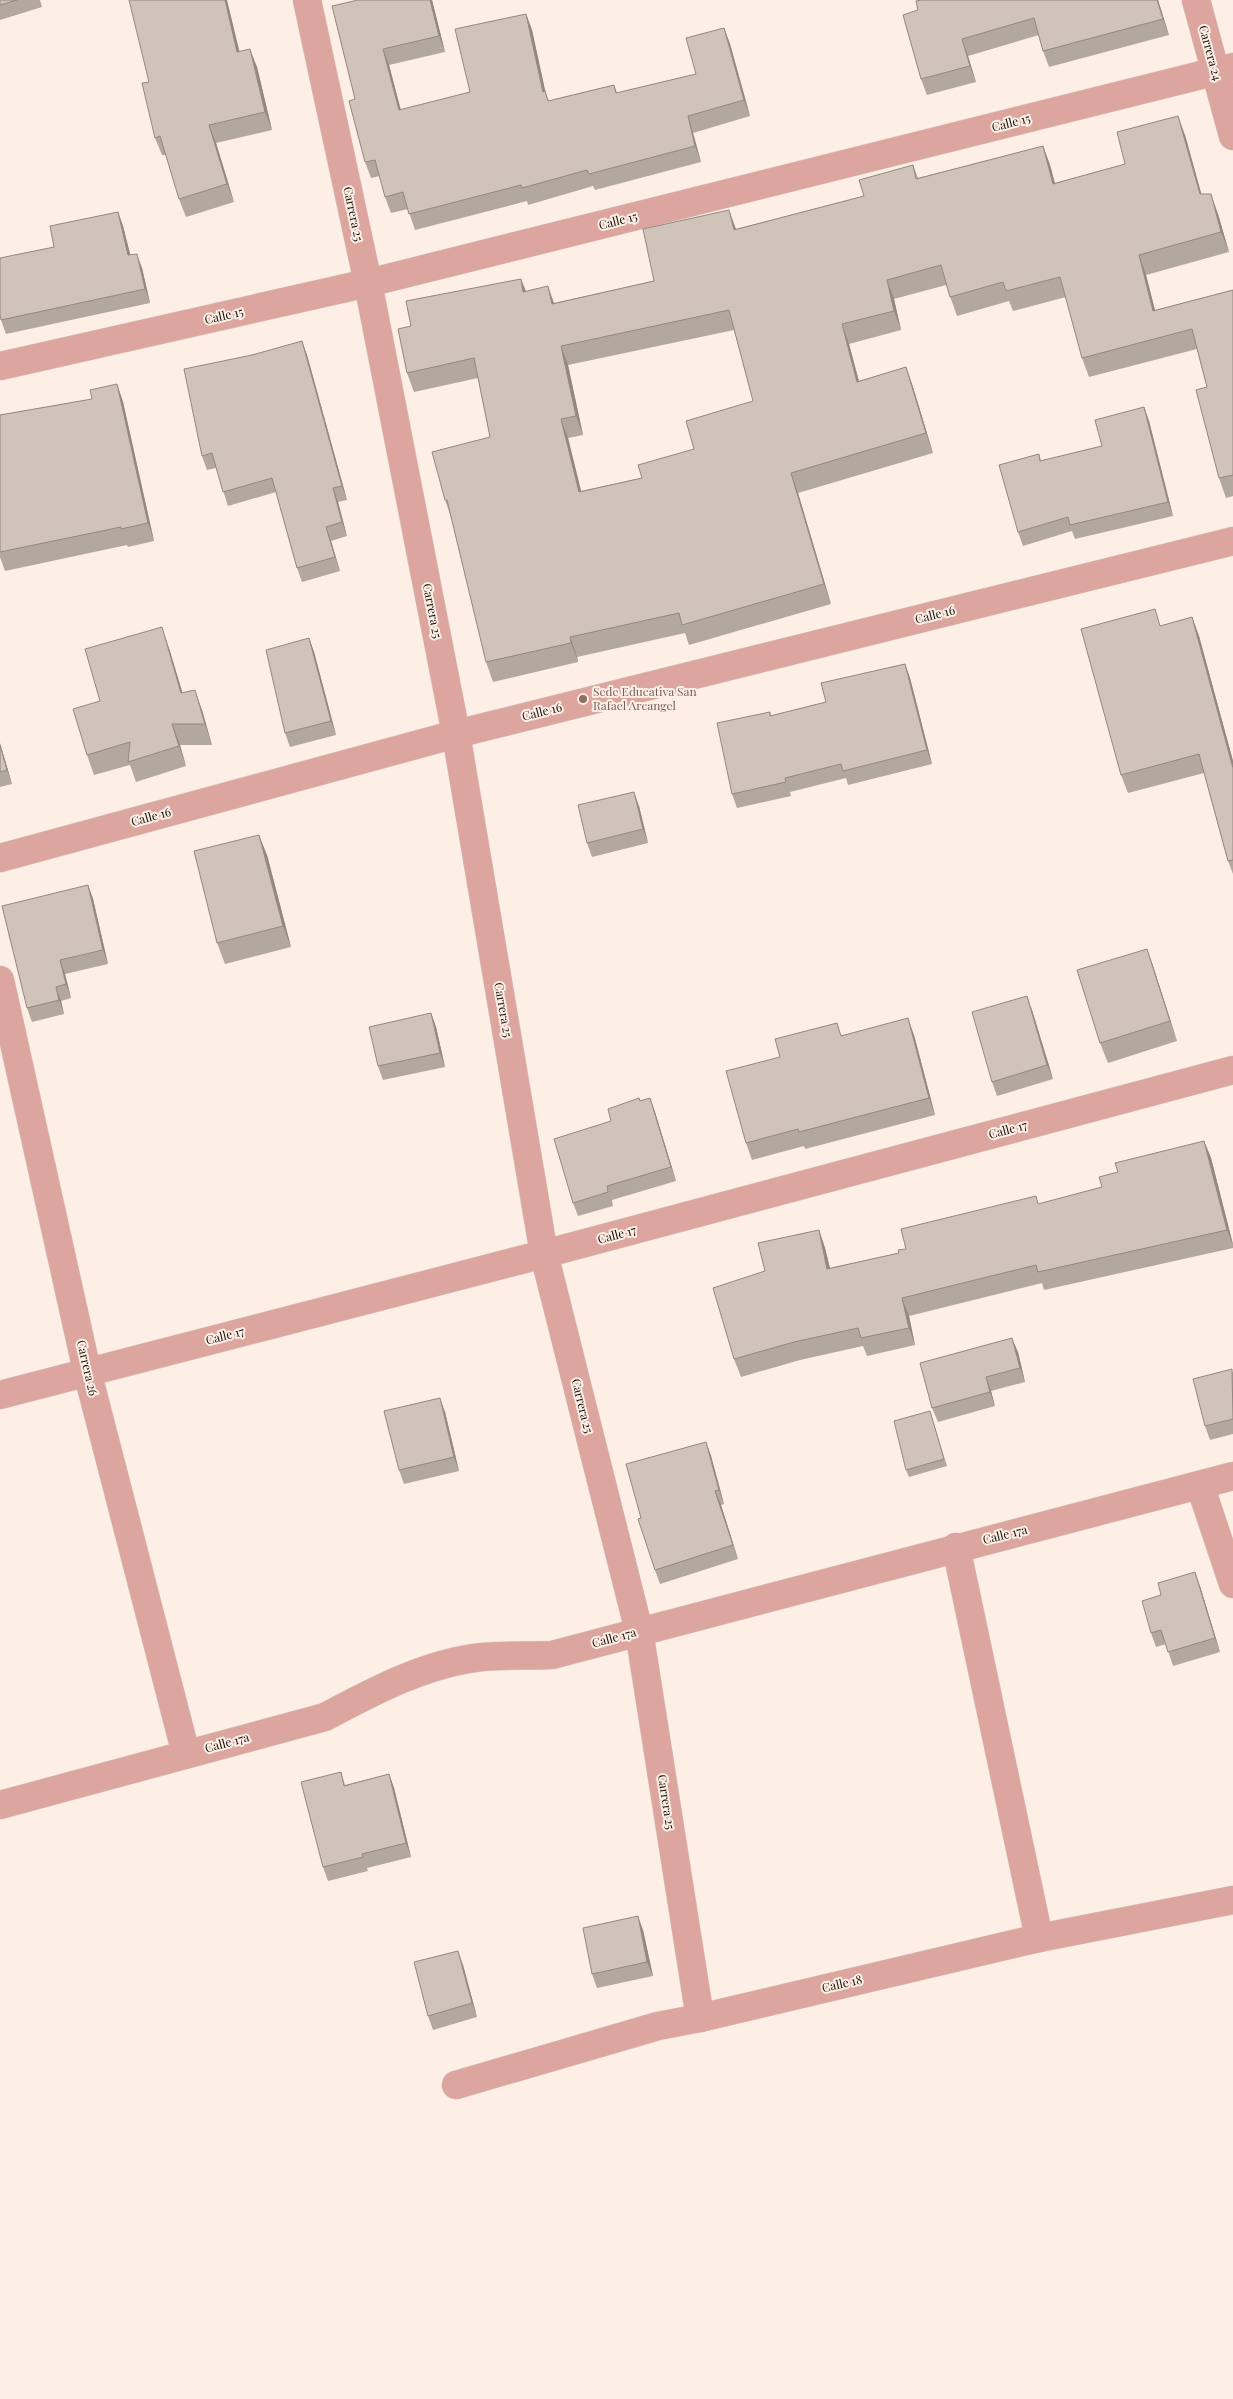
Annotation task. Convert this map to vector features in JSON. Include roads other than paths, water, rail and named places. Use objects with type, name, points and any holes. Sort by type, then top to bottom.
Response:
[{"type":"street","name":"Carrera 25","points":[[306,0],[368,283],[456,734],[544,1254],[639,1631],[700,2018]]},
{"type":"street","name":"Carrera 24","points":[[1196,0],[1224,69],[1233,136]]},
{"type":"street","name":"Calle 15","points":[[0,366],[368,283],[1224,69]]},
{"type":"street","name":"Calle 16","points":[[0,858],[456,734],[1233,540]]},
{"type":"street","name":"Carrera 26","points":[[0,980],[87,1371],[186,1754]]},
{"type":"street","name":"Calle 17","points":[[0,1395],[544,1254],[1233,1070]]},
{"type":"street","name":"Calle 17a","points":[[0,1805],[325,1717],[374,1691],[426,1669],[482,1657],[552,1655],[956,1547],[1233,1476]]},
{"type":"street","points":[[1200,1485],[1233,1584]]},
{"type":"street","points":[[956,1547],[1039,1938]]},
{"type":"street","name":"Calle 18","points":[[456,2085],[658,2026],[700,2018],[1039,1938],[1233,1900]]},
{"type":"place","name":"Sede Educativa San Rafael Arcangel","points":[[583,699]]}]
